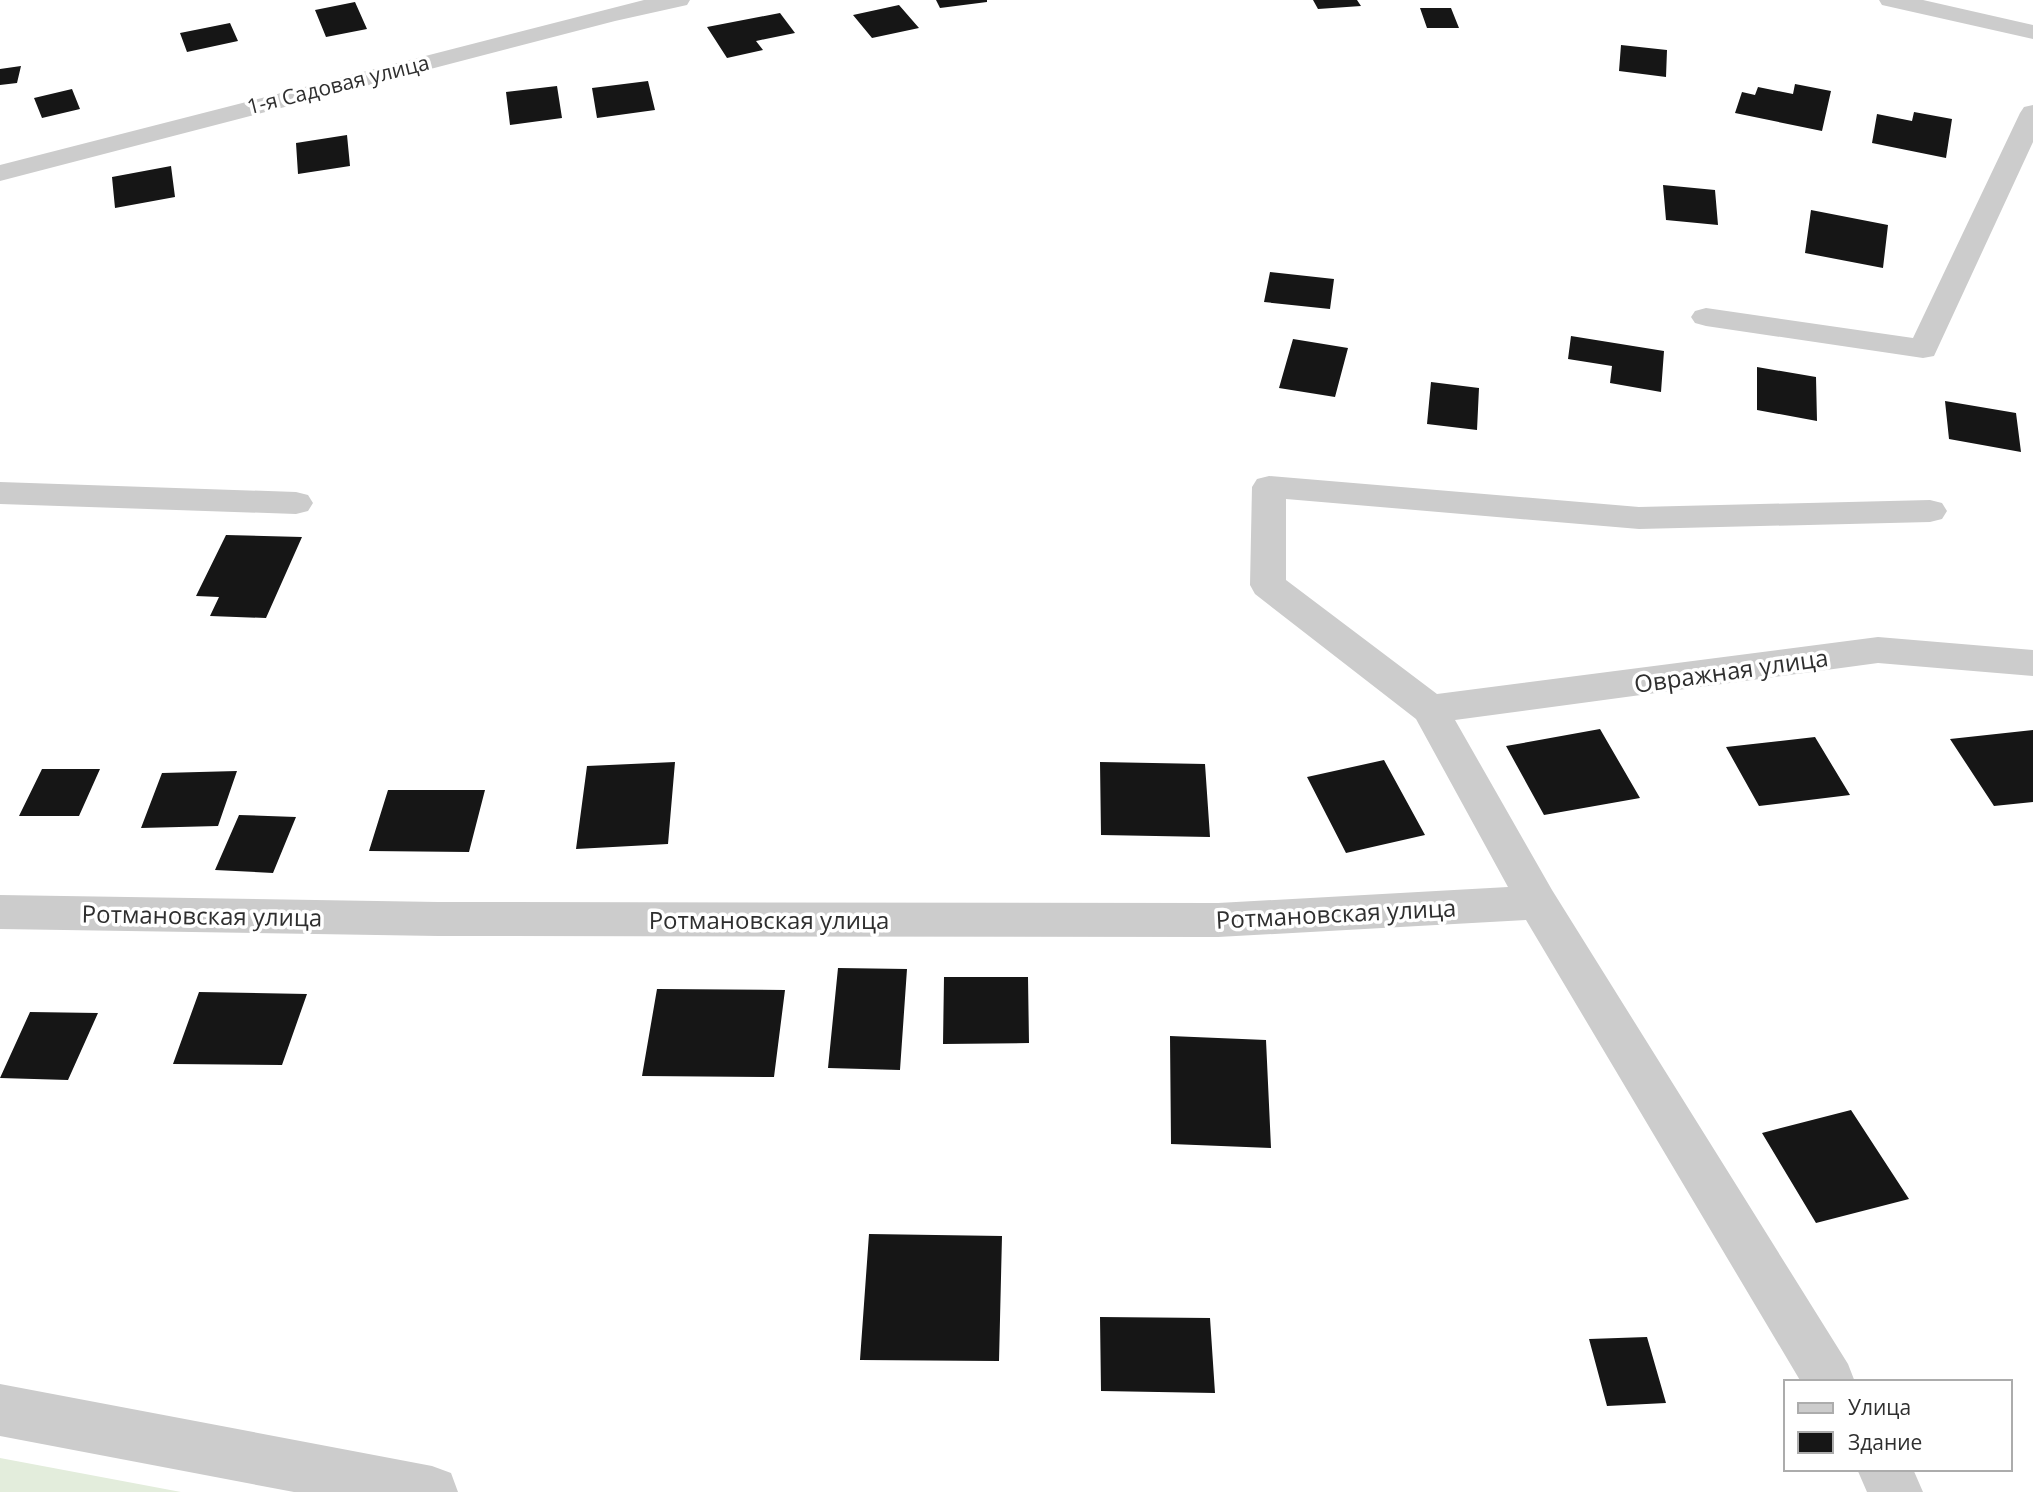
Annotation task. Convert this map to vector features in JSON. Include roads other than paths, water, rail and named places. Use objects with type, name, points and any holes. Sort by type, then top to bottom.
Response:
[{"type":"street","name":"1-я Садовая улица","points":[[0,173],[599,17],[678,0]]},
{"type":"street","points":[[1891,0],[2033,32]]},
{"type":"street","points":[[1706,317],[1923,349],[2033,113]]},
{"type":"street","points":[[1829,1380],[1537,902],[1430,709],[1268,585],[1269,487],[1639,518],[1930,511]]},
{"type":"street","points":[[0,493],[296,503]]},
{"type":"street","name":"Овражная улица","points":[[1430,709],[1878,650],[2033,663]]},
{"type":"street","name":"Ротмановская улица","points":[[0,912],[452,919],[1218,920],[1537,902]]},
{"type":"street","points":[[0,1410],[432,1492]]},
{"type":"street","points":[[1884,1471],[1897,1492]]}]
